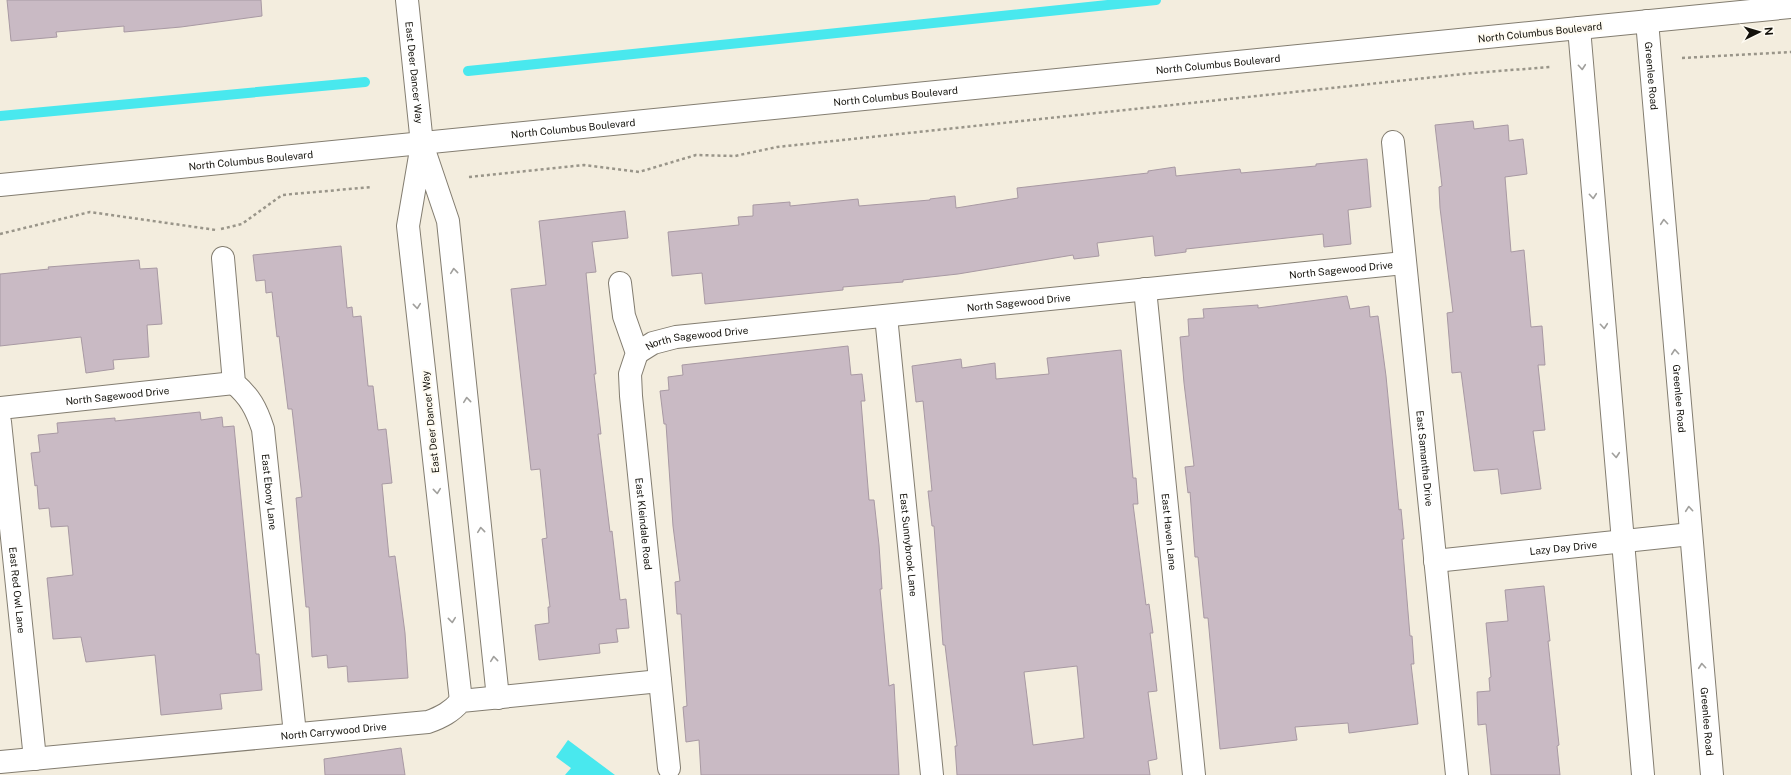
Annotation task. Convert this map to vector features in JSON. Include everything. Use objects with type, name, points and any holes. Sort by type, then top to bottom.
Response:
[{"type":"street","name":"East Deer Dancer Way","points":[[407,0],[422,144],[448,221],[498,698]]},
{"type":"street","name":"North Columbus Boulevard","points":[[0,185],[1791,7]]},
{"type":"street","name":"Greenlee Road","points":[[1647,21],[1712,775]]},
{"type":"street","points":[[1579,28],[1643,775]]},
{"type":"street","name":"East Samantha Drive","points":[[1393,142],[1404,263],[1457,775]]},
{"type":"street","name":"East Deer Dancer Way","points":[[422,144],[408,226],[461,701]]},
{"type":"street","points":[[223,258],[234,383]]},
{"type":"street","name":"North Sagewood Drive","points":[[637,353],[653,343],[676,337],[1404,263]]},
{"type":"street","points":[[620,283],[624,316],[637,353]]},
{"type":"street","name":"East Haven Lane","points":[[1146,289],[1194,775]]},
{"type":"street","name":"East Sunnybrook Lane","points":[[886,316],[932,775]]},
{"type":"street","name":"East Kleindale Road","points":[[637,353],[630,374],[631,396],[669,768]]},
{"type":"street","name":"North Sagewood Drive","points":[[0,408],[234,383]]},
{"type":"street","name":"East Ebony Lane","points":[[234,383],[248,395],[257,411],[263,429],[295,734]]},
{"type":"street","name":"East Red Owl Lane","points":[[0,422],[35,759]]},
{"type":"street","name":"Lazy Day Drive","points":[[1435,561],[1691,534]]},
{"type":"street","points":[[461,701],[660,681]]},
{"type":"street","name":"North Carrywood Drive","points":[[0,762],[428,722],[452,711],[461,701]]},
{"type":"path","points":[[1682,58],[1791,52]]},
{"type":"path","points":[[469,177],[584,164],[639,172],[696,155],[735,156],[777,147],[1473,72],[1550,67]]},
{"type":"path","points":[[0,234],[90,212],[214,230],[242,224],[282,195],[372,187]]},
{"type":"water","points":[[568,740],[615,775],[565,775],[571,768],[556,757]]},
{"type":"building","points":[[7,0],[261,0],[262,16],[181,27],[124,32],[124,26],[56,32],[57,37],[11,41]]},
{"type":"building","points":[[1473,121],[1474,129],[1508,125],[1509,141],[1523,139],[1527,174],[1505,177],[1511,252],[1524,250],[1531,327],[1542,326],[1545,365],[1538,365],[1545,430],[1533,431],[1541,489],[1501,494],[1498,469],[1474,471],[1461,372],[1452,373],[1447,313],[1453,312],[1440,208],[1439,187],[1442,186],[1435,125]]},
{"type":"building","points":[[1367,159],[1371,207],[1348,210],[1351,244],[1324,247],[1323,234],[1186,249],[1186,252],[1155,256],[1153,236],[1097,243],[1099,256],[1074,259],[1073,255],[958,274],[903,280],[903,282],[843,287],[843,290],[705,304],[702,273],[672,276],[668,232],[739,225],[738,217],[753,216],[753,205],[790,202],[790,206],[858,199],[859,206],[930,200],[955,196],[956,208],[1018,198],[1017,188],[1148,173],[1148,171],[1175,167],[1176,176],[1240,169],[1241,173],[1316,166],[1316,164]]},
{"type":"building","points":[[625,211],[628,238],[592,242],[596,272],[586,273],[596,374],[594,374],[601,434],[598,434],[620,600],[626,599],[629,628],[616,629],[618,642],[599,644],[600,653],[539,660],[535,625],[549,623],[548,607],[550,607],[542,539],[547,538],[540,469],[531,470],[511,289],[546,285],[539,221]]},
{"type":"building","points":[[341,246],[347,308],[352,307],[353,317],[361,316],[368,386],[373,386],[378,430],[386,429],[392,483],[382,484],[389,557],[395,556],[405,633],[408,678],[348,682],[347,666],[328,668],[327,655],[312,657],[309,607],[306,607],[296,498],[302,497],[292,409],[288,409],[272,292],[266,293],[265,280],[256,281],[253,255]]},
{"type":"building","points":[[139,260],[140,269],[157,268],[162,324],[147,325],[149,357],[113,360],[114,369],[86,373],[81,337],[0,346],[0,274],[49,269],[48,267]]},
{"type":"building","points":[[1347,296],[1350,309],[1369,306],[1370,317],[1378,316],[1386,376],[1399,510],[1401,509],[1404,539],[1402,539],[1410,636],[1412,636],[1414,664],[1411,664],[1418,724],[1349,733],[1348,723],[1295,727],[1297,740],[1220,749],[1208,618],[1204,618],[1198,557],[1195,557],[1190,492],[1188,493],[1185,467],[1194,466],[1180,337],[1189,336],[1188,319],[1204,318],[1203,309],[1258,305],[1258,308]]},
{"type":"building","points":[[848,346],[851,375],[862,374],[865,401],[861,401],[869,500],[874,500],[879,545],[882,589],[880,589],[889,686],[894,684],[899,775],[701,775],[699,740],[686,742],[683,707],[687,706],[681,614],[677,614],[675,582],[680,581],[673,526],[666,424],[664,424],[660,391],[669,390],[668,377],[683,375],[682,365]]},
{"type":"building","points":[[1121,350],[1133,478],[1136,478],[1138,504],[1133,504],[1146,605],[1149,604],[1153,633],[1150,633],[1157,691],[1148,692],[1157,759],[1148,761],[1150,775],[957,775],[955,746],[957,746],[945,645],[943,645],[934,526],[932,526],[928,491],[932,491],[923,401],[916,402],[912,366],[961,359],[962,368],[995,363],[996,379],[1049,374],[1047,358]],"holes":[[[1077,666],[1084,738],[1033,745],[1024,672]]]},
{"type":"building","points":[[200,412],[201,420],[222,417],[223,427],[234,426],[256,654],[259,654],[262,690],[220,694],[222,709],[161,715],[155,655],[86,662],[81,637],[53,639],[47,578],[73,575],[68,526],[51,527],[49,508],[39,509],[37,485],[35,486],[31,453],[40,452],[38,435],[58,433],[57,423],[115,418],[115,421]]},
{"type":"building","points":[[1544,586],[1559,745],[1557,746],[1560,775],[1491,775],[1486,724],[1478,725],[1477,692],[1490,691],[1489,678],[1491,677],[1486,623],[1508,621],[1505,590]]},
{"type":"building","points":[[401,748],[405,775],[325,775],[324,759]]},
{"type":"waterway","points":[[468,71],[1156,0]]},
{"type":"waterway","points":[[0,116],[365,82]]}]
